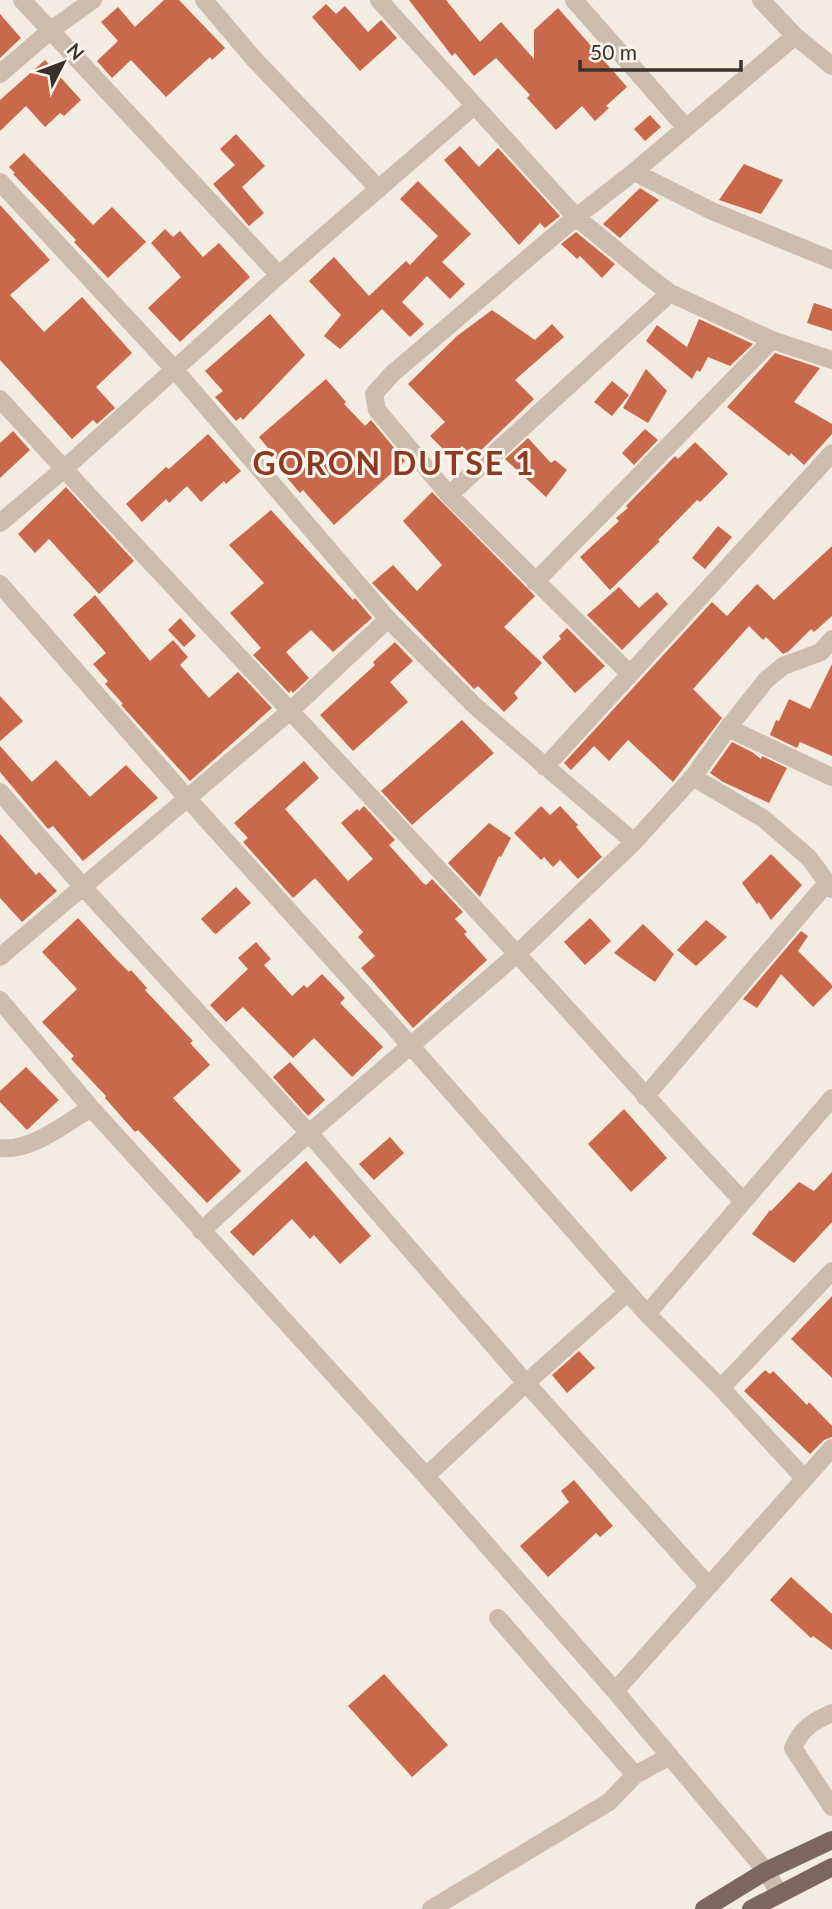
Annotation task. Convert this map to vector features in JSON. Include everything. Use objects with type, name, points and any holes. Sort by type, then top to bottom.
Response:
[{"type":"main road","points":[[704,1909],[766,1871],[832,1840]]},
{"type":"main road","points":[[751,1909],[832,1867]]},
{"type":"street","points":[[22,0],[279,275]]},
{"type":"street","points":[[0,75],[51,30],[93,0]]},
{"type":"street","points":[[204,0],[254,59],[379,189]]},
{"type":"street","points":[[379,0],[576,217],[670,293],[772,340],[832,360]]},
{"type":"street","points":[[574,0],[687,128]]},
{"type":"street","points":[[761,0],[795,36],[832,66]]},
{"type":"street","points":[[629,673],[449,495],[377,410],[374,394],[392,374],[576,217],[634,172],[795,36]]},
{"type":"street","points":[[0,523],[474,106]]},
{"type":"street","points":[[634,172],[712,211],[832,260]]},
{"type":"street","points":[[0,182],[175,370],[388,619],[457,690],[634,842]]},
{"type":"street","points":[[449,495],[670,293]]},
{"type":"street","points":[[535,582],[772,340]]},
{"type":"street","points":[[0,399],[743,1201]]},
{"type":"street","points":[[544,767],[832,453]]},
{"type":"street","points":[[0,584],[647,1314],[721,1388],[804,1478]]},
{"type":"street","points":[[0,957],[289,712],[388,619]]},
{"type":"street","points":[[201,1231],[309,1133],[517,954],[634,842],[693,777],[766,680],[783,666],[828,649]]},
{"type":"street","points":[[728,728],[832,777]]},
{"type":"street","points":[[645,1097],[829,887],[809,858],[764,819],[693,777]]},
{"type":"street","points":[[0,792],[84,888],[309,1133],[526,1382],[708,1585]]},
{"type":"street","points":[[0,1000],[91,1108],[426,1476],[615,1691],[766,1871],[779,1893]]},
{"type":"street","points":[[647,1314],[832,1098]]},
{"type":"street","points":[[0,1148],[6,1149],[43,1139],[91,1108]]},
{"type":"street","points":[[721,1388],[832,1271]]},
{"type":"street","points":[[426,1476],[526,1382],[628,1292]]},
{"type":"street","points":[[615,1691],[832,1448]]},
{"type":"street","points":[[498,1618],[635,1775]]},
{"type":"street","points":[[832,1713],[813,1721],[798,1735],[793,1748],[832,1807]]},
{"type":"street","points":[[431,1909],[609,1802],[635,1775],[670,1756]]},
{"type":"building","points":[[164,0],[179,0],[225,48],[212,60],[210,57],[166,97],[131,60],[112,78],[97,61],[118,41],[101,22],[118,7],[135,27]]},
{"type":"building","points":[[409,0],[446,0],[480,42],[501,22],[534,59],[534,30],[558,8],[627,87],[606,106],[609,108],[595,121],[582,106],[556,130],[527,98],[530,95],[496,58],[474,76],[455,53],[452,56]]},
{"type":"building","points":[[326,4],[336,14],[345,6],[368,32],[381,20],[397,38],[360,71],[312,17]]},
{"type":"building","points":[[0,14],[21,38],[0,58]]},
{"type":"building","points":[[45,60],[81,100],[64,116],[60,113],[45,127],[26,106],[0,131],[0,100]]},
{"type":"building","points":[[650,115],[661,127],[645,141],[634,129]]},
{"type":"building","points":[[236,134],[265,166],[242,187],[264,213],[249,226],[213,184],[235,165],[220,149]]},
{"type":"building","points":[[460,146],[479,167],[498,148],[560,216],[545,228],[540,223],[519,245],[444,160]]},
{"type":"building","points":[[24,153],[93,225],[112,207],[146,242],[108,278],[13,174],[15,173],[9,167]]},
{"type":"building","points":[[744,164],[783,180],[761,214],[719,200]]},
{"type":"building","points":[[418,181],[471,234],[442,262],[465,284],[450,299],[427,276],[402,302],[424,324],[410,337],[382,309],[340,349],[324,336],[341,315],[309,281],[334,257],[369,296],[406,261],[410,265],[438,236],[400,199]]},
{"type":"building","points":[[640,188],[659,200],[620,238],[603,224]]},
{"type":"building","points":[[0,205],[50,260],[10,295],[44,332],[82,297],[132,353],[96,387],[115,408],[97,424],[93,420],[72,439],[0,360]]},
{"type":"building","points":[[165,229],[173,237],[180,231],[203,257],[219,243],[250,277],[180,342],[148,308],[181,277],[151,243]]},
{"type":"building","points":[[576,232],[615,264],[602,278],[580,256],[577,259],[561,244]]},
{"type":"building","points":[[814,303],[832,309],[832,331],[807,323]]},
{"type":"building","points":[[492,310],[535,340],[552,324],[564,337],[515,380],[534,399],[473,458],[462,446],[451,457],[430,436],[445,422],[408,384],[457,336]]},
{"type":"building","points":[[270,314],[305,355],[243,420],[241,417],[236,421],[215,397],[223,391],[205,371]]},
{"type":"building","points":[[699,319],[753,344],[730,366],[708,357],[700,372],[697,370],[692,379],[646,341],[657,325],[687,347]]},
{"type":"building","points":[[775,353],[820,368],[794,402],[832,424],[832,434],[804,465],[727,407]]},
{"type":"building","points":[[646,369],[667,391],[648,423],[623,408]]},
{"type":"building","points":[[326,379],[346,402],[344,404],[365,426],[371,420],[405,461],[334,525],[303,490],[300,493],[282,472],[285,469],[259,437]]},
{"type":"building","points":[[612,381],[629,395],[612,416],[594,402]]},
{"type":"building","points":[[645,429],[658,440],[634,465],[622,453]]},
{"type":"building","points":[[13,431],[30,450],[0,478],[0,443]]},
{"type":"building","points":[[208,434],[241,471],[226,484],[224,481],[201,502],[187,486],[169,503],[166,499],[142,522],[126,504],[166,467],[169,469]]},
{"type":"building","points":[[528,438],[551,463],[555,460],[567,470],[546,497],[505,459]]},
{"type":"building","points":[[695,442],[728,474],[700,502],[697,500],[610,590],[580,557],[619,521],[616,518],[628,508],[626,506],[675,456],[678,459]]},
{"type":"building","points":[[66,487],[134,561],[99,594],[49,539],[35,553],[18,534]]},
{"type":"building","points":[[432,492],[535,596],[504,627],[542,663],[514,693],[518,698],[504,712],[478,686],[474,689],[372,583],[393,565],[417,591],[442,565],[403,521]]},
{"type":"building","points":[[271,510],[372,618],[333,652],[311,630],[286,652],[309,678],[293,693],[291,690],[289,693],[253,655],[261,648],[230,613],[264,583],[229,545]]},
{"type":"building","points":[[718,526],[732,537],[705,569],[692,558]]},
{"type":"building","points":[[832,546],[832,616],[814,632],[811,629],[783,654],[766,637],[763,640],[749,626],[693,689],[722,718],[673,782],[628,740],[609,761],[594,746],[571,770],[564,763],[712,602],[727,616],[757,584],[774,600]]},
{"type":"building","points":[[619,587],[639,608],[657,592],[668,604],[622,650],[587,615]]},
{"type":"building","points":[[95,595],[150,661],[173,640],[188,657],[180,665],[209,698],[238,672],[272,708],[190,781],[121,705],[123,704],[105,684],[108,681],[93,664],[106,653],[73,615]]},
{"type":"building","points":[[180,618],[196,636],[184,647],[168,630]]},
{"type":"building","points":[[567,628],[605,666],[575,693],[542,657],[561,639],[559,636]]},
{"type":"building","points":[[395,642],[413,661],[390,682],[408,702],[353,751],[320,715],[375,665],[373,662]]},
{"type":"building","points":[[832,664],[832,756],[800,742],[797,748],[770,735],[789,699],[810,709]]},
{"type":"building","points":[[0,696],[23,721],[0,741]]},
{"type":"building","points":[[462,720],[494,753],[412,825],[381,791]]},
{"type":"building","points":[[732,742],[761,759],[762,756],[787,768],[769,803],[723,782],[710,773]]},
{"type":"building","points":[[0,746],[32,782],[56,760],[90,797],[126,765],[158,798],[83,861],[53,826],[48,829],[0,772]]},
{"type":"building","points":[[304,761],[319,778],[285,809],[348,881],[373,859],[341,823],[364,806],[395,840],[389,845],[423,883],[426,885],[432,879],[463,912],[455,919],[467,932],[464,934],[487,960],[413,1028],[361,968],[375,956],[358,937],[363,932],[315,878],[293,898],[243,842],[248,838],[234,823]]},
{"type":"building","points":[[541,806],[550,815],[560,806],[602,857],[578,879],[560,860],[553,867],[544,857],[541,860],[514,833]]},
{"type":"building","points":[[489,823],[511,838],[501,857],[499,856],[480,897],[448,863]]},
{"type":"building","points":[[0,834],[36,875],[39,872],[57,891],[22,922],[0,898]]},
{"type":"building","points":[[771,854],[802,885],[771,920],[742,883]]},
{"type":"building","points":[[236,887],[251,903],[216,934],[201,919]]},
{"type":"building","points":[[78,918],[129,972],[131,970],[147,988],[145,990],[193,1041],[190,1043],[210,1065],[173,1098],[241,1171],[207,1203],[138,1130],[135,1132],[71,1059],[74,1056],[42,1022],[77,989],[42,952]]},
{"type":"building","points":[[590,918],[611,941],[585,965],[564,942]]},
{"type":"building","points":[[706,920],[727,937],[696,966],[677,950]]},
{"type":"building","points":[[643,924],[674,954],[655,982],[614,953]]},
{"type":"building","points":[[801,931],[808,936],[798,951],[832,988],[813,1007],[781,974],[757,1008],[743,999]]},
{"type":"building","points":[[256,942],[271,959],[264,965],[292,996],[304,985],[307,988],[322,974],[345,998],[340,1003],[383,1047],[352,1077],[314,1038],[293,1058],[243,1007],[226,1022],[210,1005],[248,969],[238,958]]},
{"type":"building","points":[[290,1062],[325,1100],[308,1116],[273,1077]]},
{"type":"building","points":[[26,1067],[59,1100],[27,1130],[0,1102],[0,1091]]},
{"type":"building","points":[[624,1109],[667,1158],[631,1192],[588,1144]]},
{"type":"building","points":[[390,1137],[404,1153],[374,1180],[359,1164]]},
{"type":"building","points":[[306,1161],[371,1236],[340,1264],[314,1235],[310,1239],[292,1219],[253,1256],[230,1232]]},
{"type":"building","points":[[832,1172],[832,1222],[794,1263],[752,1234],[770,1210],[799,1182],[814,1191]]},
{"type":"building","points":[[832,1296],[832,1378],[791,1339]]},
{"type":"building","points":[[579,1351],[595,1368],[567,1393],[552,1375]]},
{"type":"building","points":[[765,1370],[770,1374],[773,1371],[832,1426],[832,1437],[824,1440],[810,1454],[744,1391]]},
{"type":"building","points":[[574,1480],[613,1526],[600,1537],[596,1533],[548,1577],[520,1546],[569,1502],[561,1491]]},
{"type":"building","points":[[791,1577],[832,1614],[832,1650],[813,1636],[811,1638],[770,1600]]},
{"type":"building","points":[[384,1674],[448,1745],[412,1777],[348,1706]]},
{"type":"district","name":"GORON DUTSE 1","points":[[394,462]]}]
